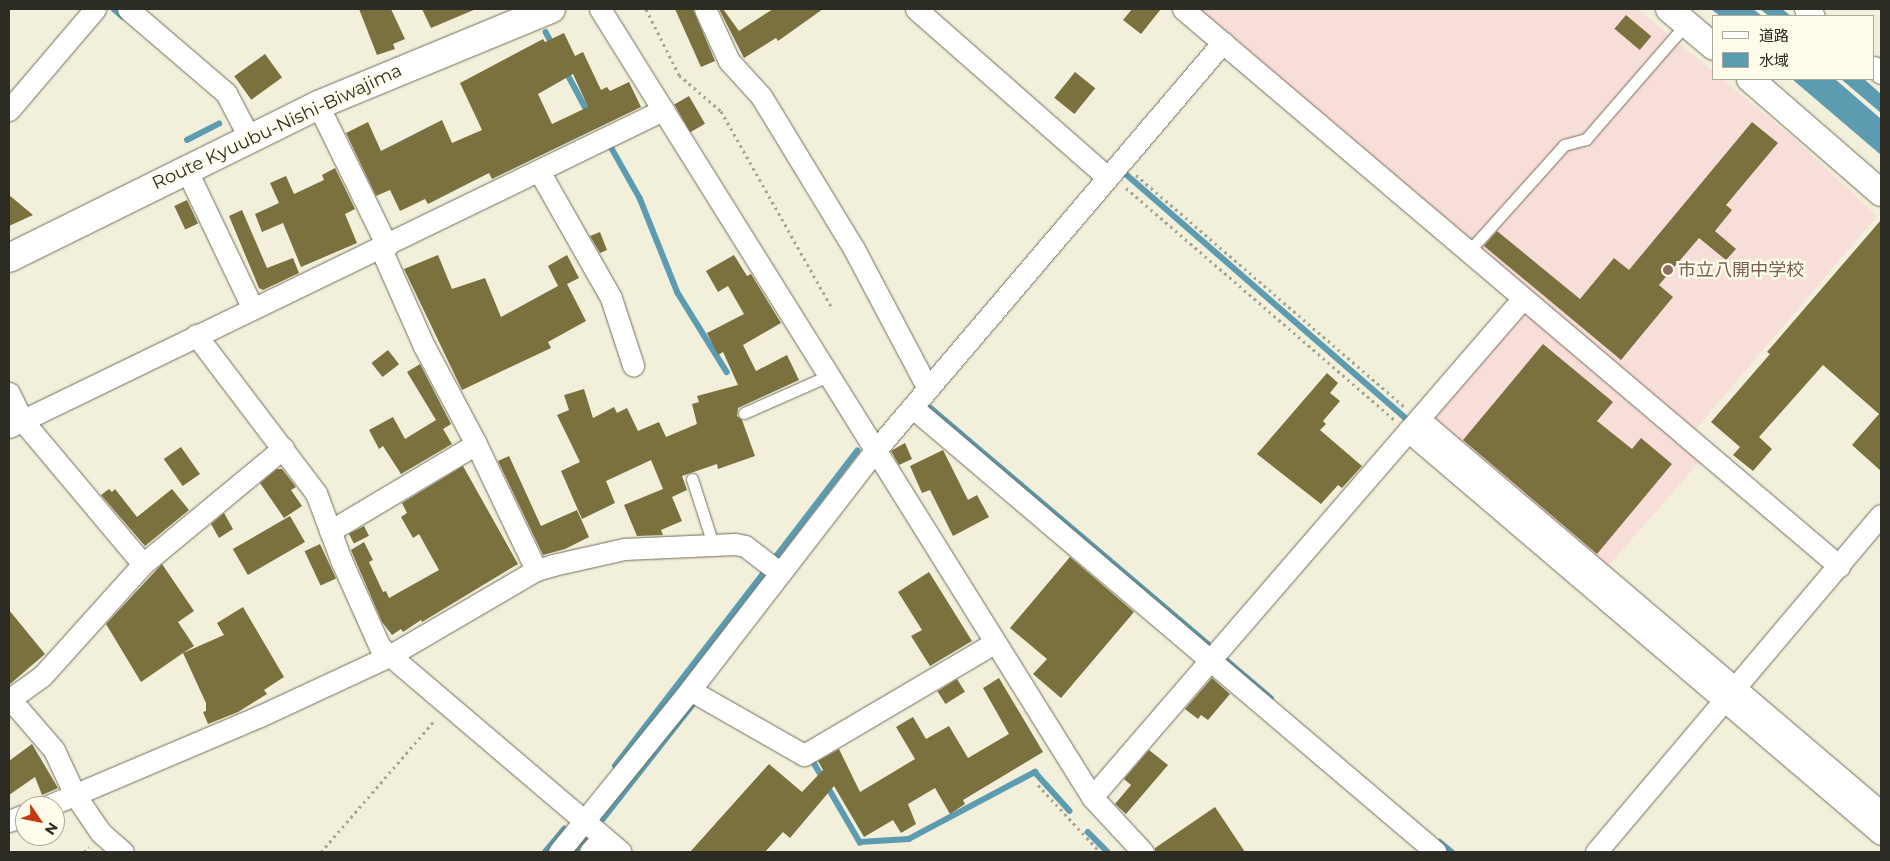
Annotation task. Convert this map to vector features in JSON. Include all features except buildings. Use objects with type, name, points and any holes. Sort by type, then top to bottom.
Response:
[{"type":"main road","name":"Route Kyuubu-Nishi-Biwajima","points":[[9,258],[249,137],[318,105],[515,15],[551,9]]},
{"type":"street","points":[[9,110],[94,9]]},
{"type":"street","points":[[128,9],[226,93],[249,137]]},
{"type":"street","points":[[600,9],[874,452],[1092,797],[1143,852]]},
{"type":"street","points":[[705,9],[729,61],[760,96],[854,249],[928,389]]},
{"type":"street","points":[[916,9],[1113,171]]},
{"type":"street","points":[[1183,9],[1839,566]]},
{"type":"street","points":[[1678,16],[1712,45]]},
{"type":"street","points":[[559,852],[690,690],[779,572],[874,452],[1223,42]]},
{"type":"street","points":[[1751,80],[1879,185]]},
{"type":"street","points":[[318,105],[384,248],[424,346],[476,444],[536,570]]},
{"type":"street","points":[[16,424],[252,308],[384,248],[663,110]]},
{"type":"street","points":[[186,169],[252,308]]},
{"type":"street","points":[[539,171],[611,298],[633,365]]},
{"type":"street","points":[[1092,797],[1523,298]]},
{"type":"street","points":[[196,335],[316,493],[330,531],[380,646],[389,656],[585,822],[597,845],[621,852]]},
{"type":"street","points":[[9,393],[16,424],[143,564]]},
{"type":"street","points":[[912,407],[1212,659],[1436,852]]},
{"type":"street","points":[[1413,425],[1731,694],[1881,812]]},
{"type":"street","points":[[330,531],[476,444]]},
{"type":"street","points":[[123,852],[101,833],[76,795],[54,750],[9,699],[42,676],[143,564],[283,448]]},
{"type":"street","points":[[1596,852],[1881,515]]},
{"type":"street","points":[[65,799],[389,656],[536,570],[624,549],[713,544],[745,546],[779,572]]},
{"type":"street","points":[[690,690],[804,755],[994,643]]},
{"type":"street","points":[[1731,694],[1881,834]]},
{"type":"lane","points":[[1469,251],[1564,145],[1586,139],[1678,16]]},
{"type":"lane","points":[[744,413],[828,376]]},
{"type":"lane","points":[[692,479],[713,544]]},
{"type":"path","points":[[646,9],[679,75],[721,111],[831,306]]},
{"type":"path","points":[[1113,171],[1413,425]]},
{"type":"path","points":[[1113,171],[1413,425]]},
{"type":"path","points":[[321,852],[448,705]]},
{"type":"path","points":[[1038,785],[1100,852]]},
{"type":"shaded area","name":"市立八開中学校","points":[[1196,9],[1637,9],[1712,70],[1712,80],[1723,80],[1798,142],[1877,216],[1694,431],[1701,460],[1603,572],[1427,422],[1535,296]]},
{"type":"water","points":[[1711,9],[1753,9],[1761,15],[1719,15]]},
{"type":"water","points":[[1760,9],[1782,9],[1790,15],[1768,15]]},
{"type":"water","points":[[1793,80],[1836,80],[1881,119],[1881,155]]},
{"type":"water","points":[[1842,80],[1865,80],[1881,94],[1881,113]]},
{"type":"waterway","points":[[114,9],[122,16]]},
{"type":"waterway","points":[[546,32],[553,45]]},
{"type":"waterway","points":[[566,71],[589,114]]},
{"type":"waterway","points":[[187,140],[219,124]]},
{"type":"waterway","points":[[610,145],[640,198],[678,293],[727,372]]},
{"type":"waterway","points":[[1126,174],[1408,420]]},
{"type":"waterway","points":[[931,408],[1208,644]]},
{"type":"waterway","points":[[775,558],[857,451]]},
{"type":"waterway","points":[[615,766],[765,571]]},
{"type":"waterway","points":[[1223,657],[1271,698]]},
{"type":"waterway","points":[[603,819],[694,703]]},
{"type":"waterway","points":[[813,761],[860,842],[909,839],[1035,772],[1070,811]]},
{"type":"waterway","points":[[545,852],[564,829]]},
{"type":"waterway","points":[[1088,832],[1108,852]]},
{"type":"waterway","points":[[576,852],[587,839]]},
{"type":"waterway","points":[[1440,842],[1452,852]]},
{"type":"place","name":"市立八開中学校","points":[[1668,270]]}]
